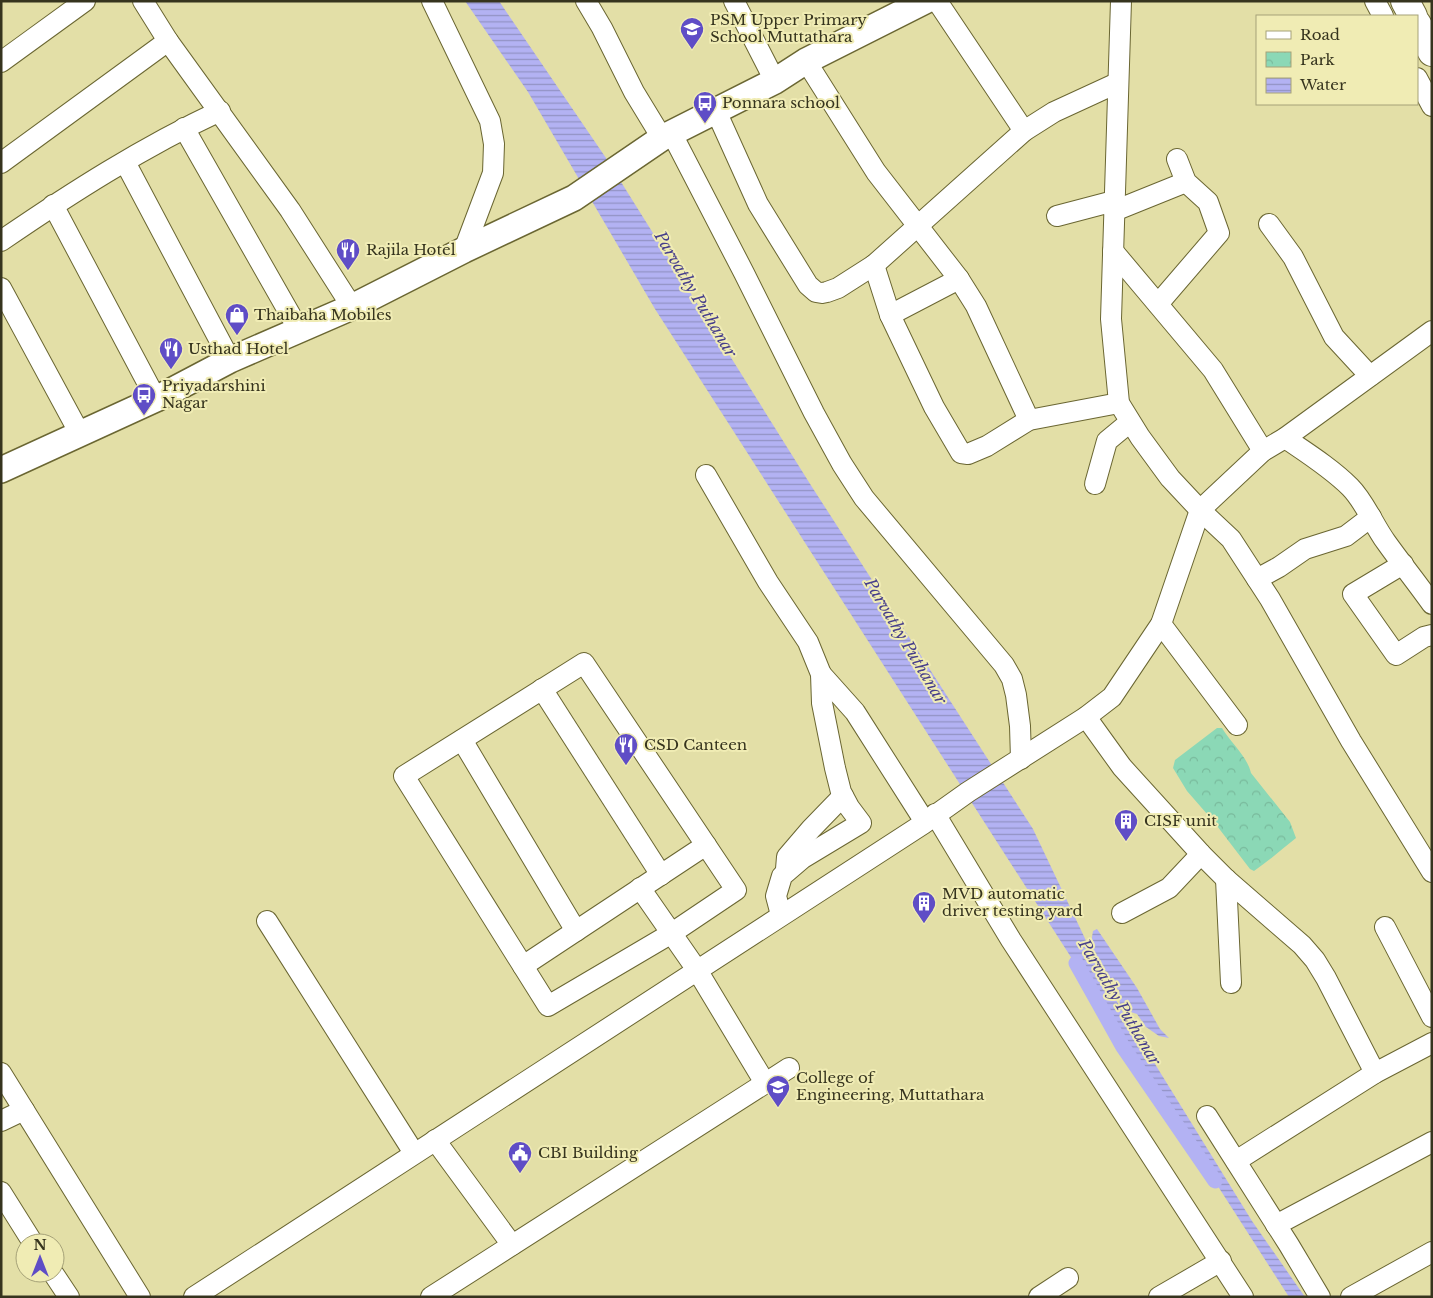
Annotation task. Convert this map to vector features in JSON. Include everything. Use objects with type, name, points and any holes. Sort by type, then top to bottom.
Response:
[{"type":"highway","points":[[1405,1],[1412,15]]},
{"type":"highway","points":[[1418,26],[1432,52]]},
{"type":"main road","points":[[1,470],[156,399],[230,360],[352,307],[464,250],[574,198],[667,136],[775,81],[806,61],[925,1]]},
{"type":"street","points":[[1,62],[85,1]]},
{"type":"street","points":[[143,1],[168,40],[290,210],[352,307]]},
{"type":"street","points":[[432,1],[490,121],[494,144],[493,173],[464,250]]},
{"type":"street","points":[[586,1],[602,28],[634,92],[667,136],[749,281],[814,413],[842,464],[864,498],[1004,665],[1012,679],[1020,726],[1014,763]]},
{"type":"street","points":[[734,1],[775,81]]},
{"type":"street","points":[[937,1],[1024,131]]},
{"type":"street","points":[[1121,1],[1111,319],[1119,403],[1130,422],[1170,478],[1200,510],[1231,538],[1351,740],[1426,849],[1432,872]]},
{"type":"street","points":[[1375,1],[1382,15]]},
{"type":"street","points":[[1,163],[168,40]]},
{"type":"street","points":[[806,61],[876,172],[959,279],[976,306],[1029,420]]},
{"type":"street","points":[[1418,80],[1432,106]]},
{"type":"street","points":[[716,111],[758,204],[808,285],[816,292],[822,294],[838,288],[874,265],[1024,131],[1054,112],[1117,83]]},
{"type":"street","points":[[1,241],[53,205],[125,162],[184,128],[220,111]]},
{"type":"street","points":[[184,128],[299,330]]},
{"type":"street","points":[[1158,304],[1219,233],[1208,202],[1186,182],[1177,159]]},
{"type":"street","points":[[125,162],[230,360]]},
{"type":"street","points":[[1057,216],[1114,206],[1186,182]]},
{"type":"street","points":[[53,205],[156,399]]},
{"type":"street","points":[[1269,224],[1293,256],[1334,338],[1370,376]]},
{"type":"street","points":[[1113,251],[1213,370],[1263,451]]},
{"type":"street","points":[[874,265],[890,315],[934,407],[961,452],[968,454],[987,446],[1029,420],[1119,403]]},
{"type":"street","points":[[890,315],[959,279]]},
{"type":"street","points":[[1,288],[80,434]]},
{"type":"street","points":[[194,1297],[1086,717],[1112,697],[1161,624],[1200,510],[1263,451],[1285,438],[1370,376],[1430,336]]},
{"type":"street","points":[[1095,484],[1107,441],[1130,422]]},
{"type":"street","points":[[1285,438],[1350,486],[1385,541],[1432,604]]},
{"type":"street","points":[[706,475],[768,582],[808,642],[821,674],[822,703],[835,768],[843,796],[861,823],[803,858],[782,876],[776,896],[781,915]]},
{"type":"street","points":[[1257,579],[1305,549],[1346,536],[1371,517]]},
{"type":"street","points":[[1403,564],[1353,594],[1396,655],[1424,636],[1432,634]]},
{"type":"street","points":[[1161,624],[1237,725]]},
{"type":"street","points":[[584,663],[736,890],[672,933],[548,1006],[404,776],[542,689],[584,663]]},
{"type":"street","points":[[821,674],[856,712],[930,818],[1243,1297]]},
{"type":"street","points":[[542,689],[661,875]]},
{"type":"street","points":[[1086,717],[1122,767],[1201,854],[1226,879],[1302,945],[1315,960],[1375,1073]]},
{"type":"street","points":[[462,740],[576,930]]},
{"type":"street","points":[[786,873],[787,857],[817,822],[843,796]]},
{"type":"street","points":[[523,966],[706,845]]},
{"type":"street","points":[[1122,913],[1169,888],[1201,854]]},
{"type":"street","points":[[1226,879],[1231,983]]},
{"type":"street","points":[[640,888],[697,970],[765,1083]]},
{"type":"street","points":[[267,921],[414,1154]]},
{"type":"street","points":[[1385,927],[1432,1017]]},
{"type":"street","points":[[1236,1161],[1375,1073],[1432,1043]]},
{"type":"street","points":[[431,1297],[789,1068]]},
{"type":"street","points":[[1,1073],[140,1297]]},
{"type":"street","points":[[1,1121],[24,1110]]},
{"type":"street","points":[[1207,1116],[1289,1244],[1320,1297]]},
{"type":"street","points":[[435,1140],[512,1245]]},
{"type":"street","points":[[1276,1225],[1432,1142]]},
{"type":"street","points":[[1,1192],[28,1233]]},
{"type":"street","points":[[1351,1297],[1432,1252]]},
{"type":"street","points":[[1159,1297],[1221,1261]]},
{"type":"street","points":[[1039,1297],[1068,1278]]},
{"type":"street","points":[[60,1283],[69,1297]]},
{"type":"green space","points":[[1217,728],[1222,728],[1242,755],[1251,773],[1290,822],[1296,838],[1254,871],[1250,869],[1214,822],[1187,791],[1173,768],[1175,760]]},
{"type":"water","points":[[465,1],[499,1],[606,158],[812,487],[1033,829],[1090,949],[1093,931],[1097,929],[1137,988],[1160,1029],[1169,1038],[1159,1036],[1146,1027],[1137,1014],[1121,1009],[1252,1221],[1305,1297],[1289,1297],[655,309],[528,92]],"holes":[[[1107,984],[1119,990],[1120,1007]]]},
{"type":"waterway","name":"Parvathy Puthanar","points":[[1076,963],[1123,1047],[1215,1181]]},
{"type":"place","name":"PSM Upper Primary School Muttathara","points":[[692,50]]},
{"type":"place","name":"Ponnara school","points":[[705,124]]},
{"type":"place","name":"Rajila Hotel","points":[[348,271]]},
{"type":"place","name":"Thaibaha Mobiles","points":[[237,336]]},
{"type":"place","name":"Usthad Hotel","points":[[171,370]]},
{"type":"place","name":"Priyadarshini Nagar","points":[[144,416]]},
{"type":"place","name":"CSD Canteen","points":[[626,766]]},
{"type":"place","name":"CISF unit","points":[[1126,842]]},
{"type":"place","name":"MVD automatic driver testing yard","points":[[924,924]]},
{"type":"place","name":"College of Engineering, Muttathara","points":[[778,1108]]},
{"type":"place","name":"CBI Building","points":[[520,1174]]}]
